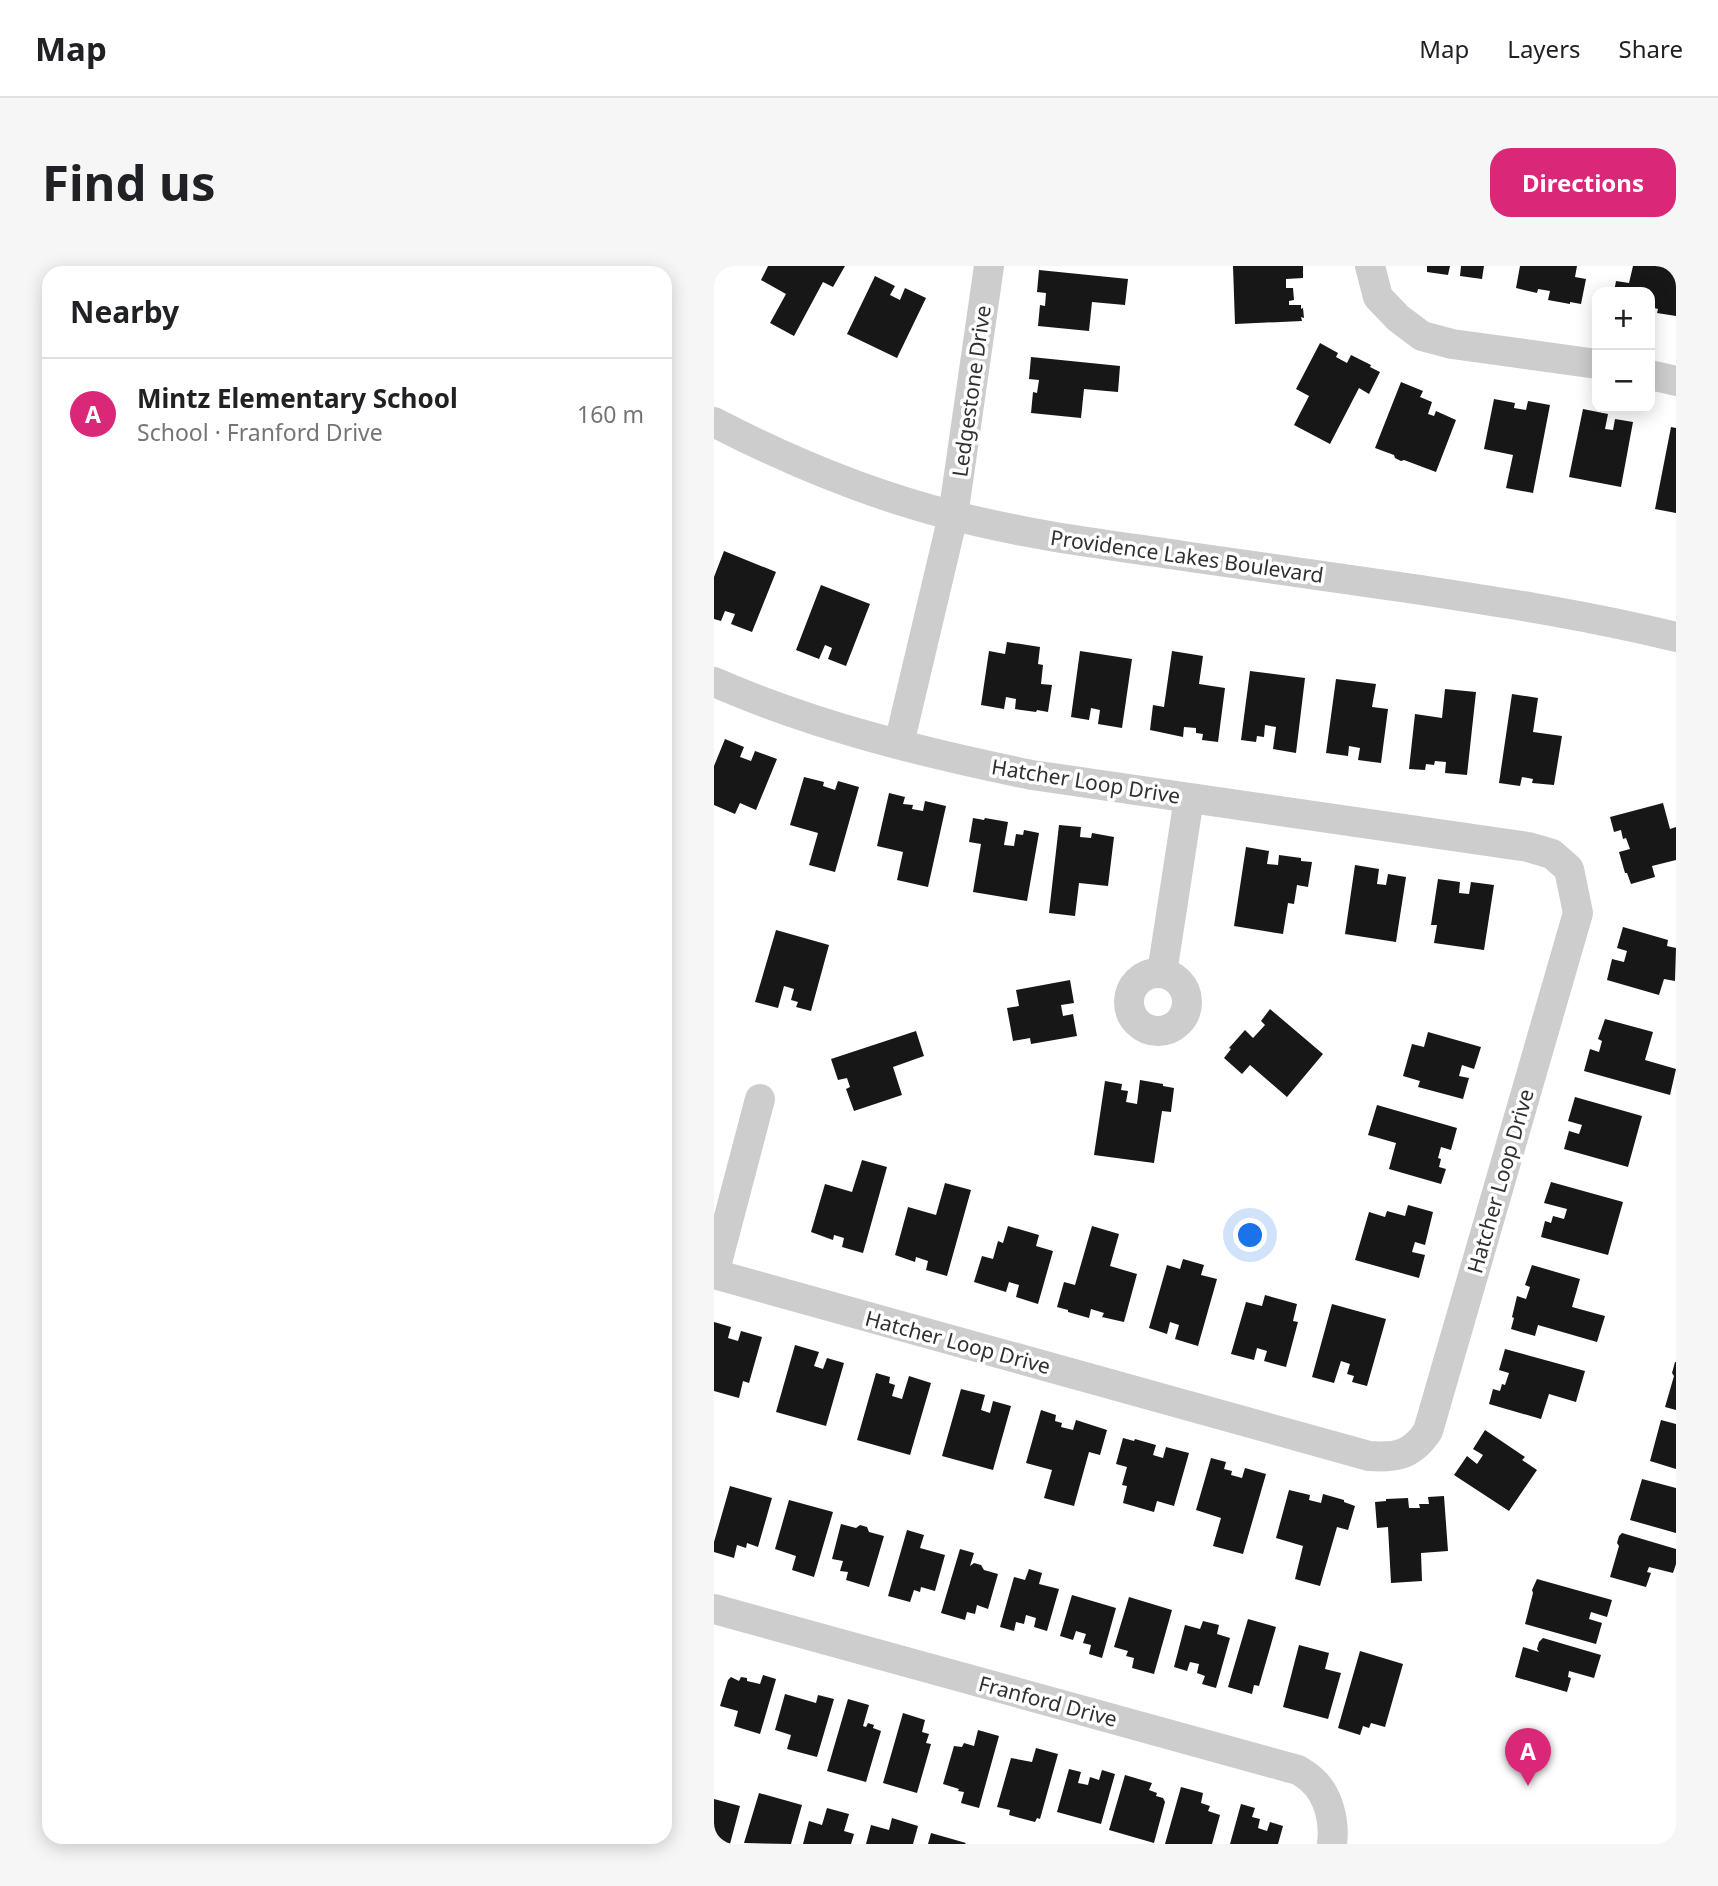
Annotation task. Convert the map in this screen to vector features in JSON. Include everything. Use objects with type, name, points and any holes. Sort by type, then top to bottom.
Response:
[{"type":"street","name":"Ledgestone Drive","points":[[953,516],[989,266]]},
{"type":"street","points":[[1370,266],[1378,297],[1398,318],[1422,336],[1452,344],[1592,363]]},
{"type":"street","points":[[1655,376],[1676,381]]},
{"type":"street","name":"Providence Lakes Boulevard","points":[[714,422],[826,474],[953,516],[1030,533],[1526,606],[1676,637]]},
{"type":"street","points":[[900,744],[953,516]]},
{"type":"street","name":"Hatcher Loop Drive","points":[[714,682],[810,718],[967,762],[1032,775],[1528,847],[1552,854],[1569,869],[1578,913],[1428,1431],[1420,1444],[1408,1452],[1390,1458],[1369,1456],[714,1274]]},
{"type":"street","points":[[1162,973],[1189,798]]},
{"type":"street","points":[[714,1274],[760,1099]]},
{"type":"street","name":"Franford Drive","points":[[714,1609],[1298,1770],[1314,1781],[1324,1795],[1332,1817],[1332,1844]]},
{"type":"building","points":[[768,266],[845,266],[833,287],[823,282],[794,336],[770,323],[786,294],[761,280]]},
{"type":"building","points":[[1233,266],[1303,266],[1303,278],[1286,279],[1286,288],[1293,288],[1294,300],[1289,301],[1289,305],[1301,305],[1304,318],[1301,317],[1302,321],[1235,324]]},
{"type":"building","points":[[1427,266],[1450,266],[1448,275],[1427,272]]},
{"type":"building","points":[[1461,266],[1484,266],[1482,279],[1460,276]]},
{"type":"building","points":[[1520,266],[1577,266],[1575,277],[1586,279],[1581,304],[1548,300],[1550,291],[1538,289],[1537,293],[1516,288]]},
{"type":"building","points":[[1633,266],[1676,266],[1676,316],[1657,313],[1655,287],[1615,287],[1616,281],[1629,283]]},
{"type":"building","points":[[1039,270],[1128,279],[1125,305],[1092,302],[1089,331],[1038,326],[1040,305],[1045,306],[1046,293],[1037,292]]},
{"type":"building","points":[[875,276],[895,286],[890,295],[900,300],[905,288],[926,298],[897,358],[847,334]]},
{"type":"building","points":[[1320,343],[1338,353],[1336,357],[1347,363],[1351,355],[1380,372],[1369,394],[1359,388],[1330,444],[1294,425],[1309,396],[1296,389]]},
{"type":"building","points":[[1031,357],[1120,366],[1118,392],[1084,389],[1081,418],[1031,413],[1033,392],[1037,393],[1039,380],[1029,379]]},
{"type":"building","points":[[1401,382],[1423,391],[1420,397],[1432,402],[1428,414],[1434,416],[1436,411],[1456,420],[1436,472],[1401,461],[1394,455],[1375,448]]},
{"type":"building","points":[[1494,399],[1515,403],[1514,408],[1526,410],[1528,401],[1550,405],[1533,493],[1506,488],[1513,455],[1484,449]]},
{"type":"building","points":[[1583,409],[1592,413],[1608,414],[1605,429],[1613,430],[1615,419],[1633,422],[1621,487],[1569,477]]},
{"type":"building","points":[[1671,427],[1676,428],[1676,513],[1655,509]]},
{"type":"building","points":[[724,551],[776,572],[752,632],[731,624],[735,614],[725,611],[721,621],[714,619],[714,577]]},
{"type":"building","points":[[821,585],[870,604],[846,666],[828,659],[832,648],[825,645],[819,659],[796,650]]},
{"type":"building","points":[[1007,642],[1040,647],[1038,664],[1043,665],[1041,684],[1052,685],[1048,712],[1015,709],[1016,699],[1006,697],[1004,709],[981,705],[989,651],[1005,654]]},
{"type":"building","points":[[1080,651],[1132,659],[1122,728],[1098,724],[1100,710],[1091,708],[1089,720],[1071,717]]},
{"type":"building","points":[[1172,651],[1203,656],[1199,684],[1225,688],[1218,742],[1202,740],[1203,734],[1196,733],[1196,728],[1184,727],[1183,737],[1150,730],[1153,705],[1164,707]]},
{"type":"building","points":[[1250,671],[1305,678],[1296,753],[1273,749],[1276,727],[1265,725],[1264,737],[1257,736],[1256,742],[1241,740]]},
{"type":"building","points":[[1336,679],[1376,684],[1372,707],[1388,709],[1381,763],[1358,760],[1360,748],[1349,746],[1348,756],[1326,753]]},
{"type":"building","points":[[1445,689],[1476,692],[1467,775],[1445,773],[1446,762],[1426,764],[1425,770],[1409,769],[1415,714],[1442,718]]},
{"type":"building","points":[[1512,694],[1538,698],[1533,732],[1562,736],[1554,785],[1532,783],[1533,779],[1522,777],[1520,786],[1499,783]]},
{"type":"building","points":[[725,739],[744,747],[740,757],[751,761],[755,751],[777,759],[756,810],[740,803],[735,814],[714,805],[714,766]]},
{"type":"building","points":[[804,777],[824,782],[823,786],[835,790],[838,781],[859,787],[835,872],[809,865],[818,833],[790,825]]},
{"type":"building","points":[[889,793],[905,797],[903,804],[913,805],[912,809],[923,811],[925,801],[946,806],[928,887],[897,880],[903,852],[877,846]]},
{"type":"building","points":[[1663,803],[1670,829],[1676,827],[1676,860],[1652,866],[1655,877],[1631,884],[1619,852],[1630,849],[1621,830],[1614,832],[1610,817]]},
{"type":"building","points":[[973,818],[1008,822],[1004,845],[1014,846],[1016,834],[1023,835],[1024,830],[1039,833],[1027,901],[973,892],[981,844],[969,842]]},
{"type":"building","points":[[1059,825],[1081,827],[1080,837],[1091,838],[1092,833],[1114,837],[1108,886],[1079,883],[1075,916],[1049,913]]},
{"type":"building","points":[[1246,847],[1269,851],[1267,864],[1278,865],[1279,855],[1312,862],[1308,887],[1297,885],[1294,904],[1288,903],[1283,934],[1234,926]]},
{"type":"building","points":[[1355,865],[1379,869],[1377,884],[1386,885],[1388,874],[1406,877],[1396,942],[1345,934]]},
{"type":"building","points":[[1438,879],[1460,882],[1459,893],[1469,894],[1471,882],[1494,885],[1484,950],[1434,943],[1437,925],[1431,925]]},
{"type":"building","points":[[1623,927],[1668,940],[1667,946],[1676,948],[1675,981],[1664,979],[1659,995],[1607,980],[1612,959],[1624,962],[1627,951],[1617,948]]},
{"type":"building","points":[[776,930],[829,945],[811,1011],[796,1007],[798,1002],[791,1000],[794,989],[784,986],[778,1008],[755,1002]]},
{"type":"building","points":[[1070,980],[1074,1003],[1061,1005],[1063,1016],[1073,1014],[1077,1036],[1031,1044],[1030,1038],[1013,1041],[1007,1008],[1019,1006],[1016,990]]},
{"type":"building","points":[[1270,1009],[1323,1054],[1287,1097],[1250,1065],[1242,1074],[1224,1058],[1245,1030],[1253,1038],[1265,1025],[1261,1021]]},
{"type":"building","points":[[1605,1019],[1653,1032],[1645,1060],[1676,1069],[1670,1095],[1584,1071],[1590,1049],[1599,1052],[1602,1041],[1598,1039]]},
{"type":"building","points":[[916,1031],[924,1056],[893,1067],[902,1095],[854,1111],[846,1089],[850,1087],[847,1078],[838,1080],[831,1059]]},
{"type":"building","points":[[1428,1032],[1481,1047],[1474,1069],[1462,1065],[1459,1076],[1469,1078],[1463,1099],[1418,1087],[1420,1081],[1403,1076],[1412,1044],[1424,1047]]},
{"type":"building","points":[[1140,1080],[1174,1088],[1171,1112],[1162,1111],[1154,1163],[1094,1155],[1105,1081],[1122,1084],[1121,1090],[1128,1091],[1126,1102],[1137,1104]]},
{"type":"building","points":[[1575,1097],[1642,1116],[1628,1167],[1564,1149],[1569,1131],[1579,1134],[1582,1125],[1568,1121]]},
{"type":"building","points":[[1377,1105],[1457,1128],[1451,1150],[1441,1147],[1439,1167],[1446,1169],[1441,1184],[1389,1169],[1396,1143],[1368,1135]]},
{"type":"building","points":[[862,1160],[887,1167],[863,1253],[842,1247],[844,1238],[834,1235],[833,1240],[811,1232],[825,1184],[852,1192]]},
{"type":"building","points":[[1551,1182],[1623,1202],[1608,1255],[1541,1237],[1545,1221],[1551,1223],[1553,1216],[1564,1219],[1567,1209],[1544,1203]]},
{"type":"building","points":[[945,1183],[971,1190],[947,1276],[926,1270],[928,1261],[916,1257],[915,1262],[895,1255],[908,1207],[936,1215]]},
{"type":"building","points":[[1408,1205],[1433,1212],[1425,1245],[1415,1242],[1412,1252],[1425,1255],[1419,1278],[1355,1260],[1369,1212],[1385,1217],[1387,1211],[1405,1216]]},
{"type":"building","points":[[1008,1226],[1039,1235],[1036,1246],[1053,1251],[1038,1304],[1016,1297],[1019,1285],[1009,1282],[1006,1292],[974,1282],[982,1256],[993,1259],[998,1241],[1003,1243]]},
{"type":"building","points":[[1092,1226],[1119,1234],[1110,1266],[1137,1274],[1124,1322],[1102,1317],[1104,1313],[1091,1309],[1089,1318],[1057,1307],[1064,1282],[1075,1285]]},
{"type":"building","points":[[1183,1259],[1204,1265],[1201,1275],[1217,1279],[1198,1346],[1175,1339],[1179,1325],[1170,1322],[1167,1334],[1149,1328],[1167,1265],[1180,1269]]},
{"type":"building","points":[[1532,1265],[1580,1279],[1572,1307],[1605,1316],[1597,1342],[1538,1325],[1535,1336],[1511,1329],[1517,1296],[1526,1299],[1530,1287],[1525,1285]]},
{"type":"building","points":[[1265,1295],[1297,1304],[1293,1321],[1298,1322],[1286,1367],[1264,1361],[1267,1351],[1257,1348],[1254,1360],[1231,1354],[1246,1302],[1262,1306]]},
{"type":"building","points":[[1332,1304],[1386,1319],[1367,1386],[1352,1382],[1354,1376],[1347,1374],[1350,1364],[1341,1361],[1334,1383],[1312,1377]]},
{"type":"building","points":[[714,1322],[731,1327],[728,1338],[738,1341],[741,1331],[762,1337],[749,1383],[743,1381],[739,1398],[714,1391]]},
{"type":"building","points":[[795,1345],[819,1352],[814,1366],[823,1369],[827,1358],[844,1363],[826,1426],[776,1412]]},
{"type":"building","points":[[1505,1349],[1585,1371],[1576,1402],[1549,1394],[1541,1419],[1489,1404],[1493,1389],[1500,1391],[1509,1373],[1499,1370]]},
{"type":"building","points":[[1676,1362],[1676,1410],[1665,1407]]},
{"type":"building","points":[[876,1373],[890,1377],[889,1383],[895,1385],[892,1396],[902,1399],[909,1376],[931,1383],[910,1455],[857,1440]]},
{"type":"building","points":[[961,1389],[985,1395],[981,1410],[990,1413],[993,1401],[1011,1406],[993,1470],[942,1456]]},
{"type":"building","points":[[1041,1410],[1056,1415],[1055,1421],[1062,1423],[1061,1427],[1073,1430],[1076,1420],[1107,1430],[1100,1455],[1089,1452],[1074,1506],[1044,1498],[1052,1470],[1026,1463]]},
{"type":"building","points":[[1661,1420],[1676,1424],[1676,1469],[1650,1461]]},
{"type":"building","points":[[1485,1430],[1525,1457],[1522,1460],[1537,1470],[1509,1511],[1454,1475],[1467,1456],[1477,1464],[1483,1455],[1473,1449]]},
{"type":"building","points":[[1123,1438],[1156,1445],[1153,1455],[1163,1458],[1166,1447],[1189,1453],[1174,1506],[1157,1501],[1154,1512],[1123,1503],[1127,1486],[1122,1485],[1127,1467],[1116,1464]]},
{"type":"building","points":[[1211,1458],[1226,1462],[1224,1469],[1232,1471],[1231,1475],[1242,1478],[1245,1468],[1266,1474],[1243,1554],[1213,1546],[1221,1518],[1196,1510]]},
{"type":"building","points":[[1642,1479],[1676,1488],[1676,1533],[1630,1520]]},
{"type":"building","points":[[730,1486],[772,1498],[758,1547],[747,1543],[746,1548],[737,1545],[734,1558],[714,1552],[714,1542]]},
{"type":"building","points":[[1289,1490],[1310,1495],[1309,1500],[1321,1503],[1323,1494],[1355,1506],[1348,1530],[1337,1527],[1320,1586],[1295,1579],[1303,1546],[1276,1538]]},
{"type":"building","points":[[1444,1496],[1448,1551],[1421,1553],[1422,1581],[1391,1583],[1388,1527],[1377,1528],[1375,1502],[1408,1498],[1409,1508],[1420,1508],[1419,1504],[1429,1504],[1428,1497]]},
{"type":"building","points":[[789,1500],[833,1512],[814,1577],[792,1570],[796,1556],[775,1549]]},
{"type":"building","points":[[841,1524],[856,1528],[860,1525],[867,1527],[869,1532],[884,1536],[869,1587],[846,1580],[848,1572],[840,1571],[843,1561],[832,1559]]},
{"type":"building","points":[[907,1530],[924,1535],[920,1548],[945,1555],[935,1591],[921,1587],[920,1592],[914,1590],[910,1602],[888,1596]]},
{"type":"building","points":[[1622,1533],[1676,1549],[1673,1573],[1649,1567],[1647,1572],[1651,1573],[1646,1587],[1610,1577],[1619,1546],[1617,1543]]},
{"type":"building","points":[[960,1549],[974,1553],[970,1566],[974,1563],[981,1565],[984,1570],[998,1574],[988,1609],[977,1605],[975,1614],[967,1612],[965,1620],[941,1613]]},
{"type":"building","points":[[1029,1569],[1042,1573],[1039,1584],[1059,1589],[1047,1631],[1034,1627],[1036,1618],[1026,1615],[1024,1624],[1016,1622],[1014,1631],[1000,1627],[1014,1577],[1025,1580]]},
{"type":"building","points":[[1537,1579],[1612,1600],[1607,1617],[1591,1612],[1589,1619],[1602,1623],[1596,1644],[1525,1624]]},
{"type":"building","points":[[1072,1595],[1116,1608],[1102,1658],[1089,1654],[1091,1645],[1083,1643],[1086,1634],[1076,1631],[1073,1640],[1060,1636]]},
{"type":"building","points":[[1129,1597],[1172,1610],[1154,1674],[1132,1668],[1134,1658],[1126,1656],[1128,1651],[1114,1647]]},
{"type":"building","points":[[1248,1619],[1276,1627],[1259,1686],[1254,1685],[1252,1694],[1228,1687]]},
{"type":"building","points":[[1203,1621],[1219,1625],[1217,1634],[1230,1638],[1216,1688],[1202,1684],[1205,1676],[1197,1673],[1199,1664],[1190,1662],[1187,1671],[1174,1667],[1185,1625],[1200,1629]]},
{"type":"building","points":[[1543,1638],[1601,1655],[1594,1678],[1569,1671],[1568,1677],[1571,1678],[1567,1692],[1515,1677],[1523,1647],[1539,1652],[1539,1642]]},
{"type":"building","points":[[1299,1645],[1329,1653],[1325,1669],[1341,1673],[1328,1719],[1283,1707]]},
{"type":"building","points":[[1360,1651],[1403,1664],[1385,1727],[1371,1723],[1369,1728],[1363,1726],[1360,1735],[1338,1728]]},
{"type":"building","points":[[763,1675],[776,1679],[760,1734],[734,1726],[738,1711],[720,1706],[731,1677],[739,1681],[741,1677],[747,1678],[747,1681],[760,1684]]},
{"type":"building","points":[[785,1694],[816,1703],[818,1695],[834,1699],[817,1757],[787,1749],[791,1735],[775,1730]]},
{"type":"building","points":[[848,1699],[869,1705],[863,1726],[866,1727],[868,1723],[881,1731],[866,1782],[827,1771]]},
{"type":"building","points":[[903,1713],[925,1720],[922,1732],[929,1734],[926,1743],[931,1744],[917,1793],[883,1783]]},
{"type":"building","points":[[978,1730],[999,1736],[979,1808],[961,1803],[964,1792],[943,1784],[954,1746],[962,1747],[964,1743],[974,1746]]},
{"type":"building","points":[[1036,1748],[1058,1754],[1040,1819],[1037,1818],[1035,1822],[1009,1815],[1010,1810],[997,1807],[1011,1758],[1032,1762]]},
{"type":"building","points":[[1069,1769],[1081,1772],[1078,1783],[1088,1785],[1090,1777],[1099,1780],[1102,1770],[1115,1774],[1101,1824],[1057,1812]]},
{"type":"building","points":[[1125,1775],[1152,1783],[1149,1790],[1157,1793],[1156,1796],[1163,1798],[1165,1802],[1154,1843],[1109,1830]]},
{"type":"building","points":[[1181,1787],[1203,1793],[1201,1803],[1210,1806],[1208,1811],[1220,1815],[1212,1844],[1165,1844]]},
{"type":"building","points":[[759,1793],[802,1805],[791,1844],[744,1843]]},
{"type":"building","points":[[714,1799],[740,1806],[730,1844],[714,1844]]},
{"type":"building","points":[[1241,1804],[1255,1808],[1252,1817],[1260,1819],[1258,1828],[1267,1831],[1270,1822],[1283,1826],[1278,1844],[1230,1844]]},
{"type":"building","points":[[827,1808],[849,1814],[844,1831],[854,1834],[851,1844],[803,1844],[809,1821],[822,1825]]},
{"type":"building","points":[[892,1818],[918,1826],[913,1844],[866,1844],[871,1825],[889,1830]]},
{"type":"building","points":[[931,1833],[966,1843],[928,1844]]},
{"type":"place","name":"Mintz Elementary School","points":[[1528,1786]]}]
